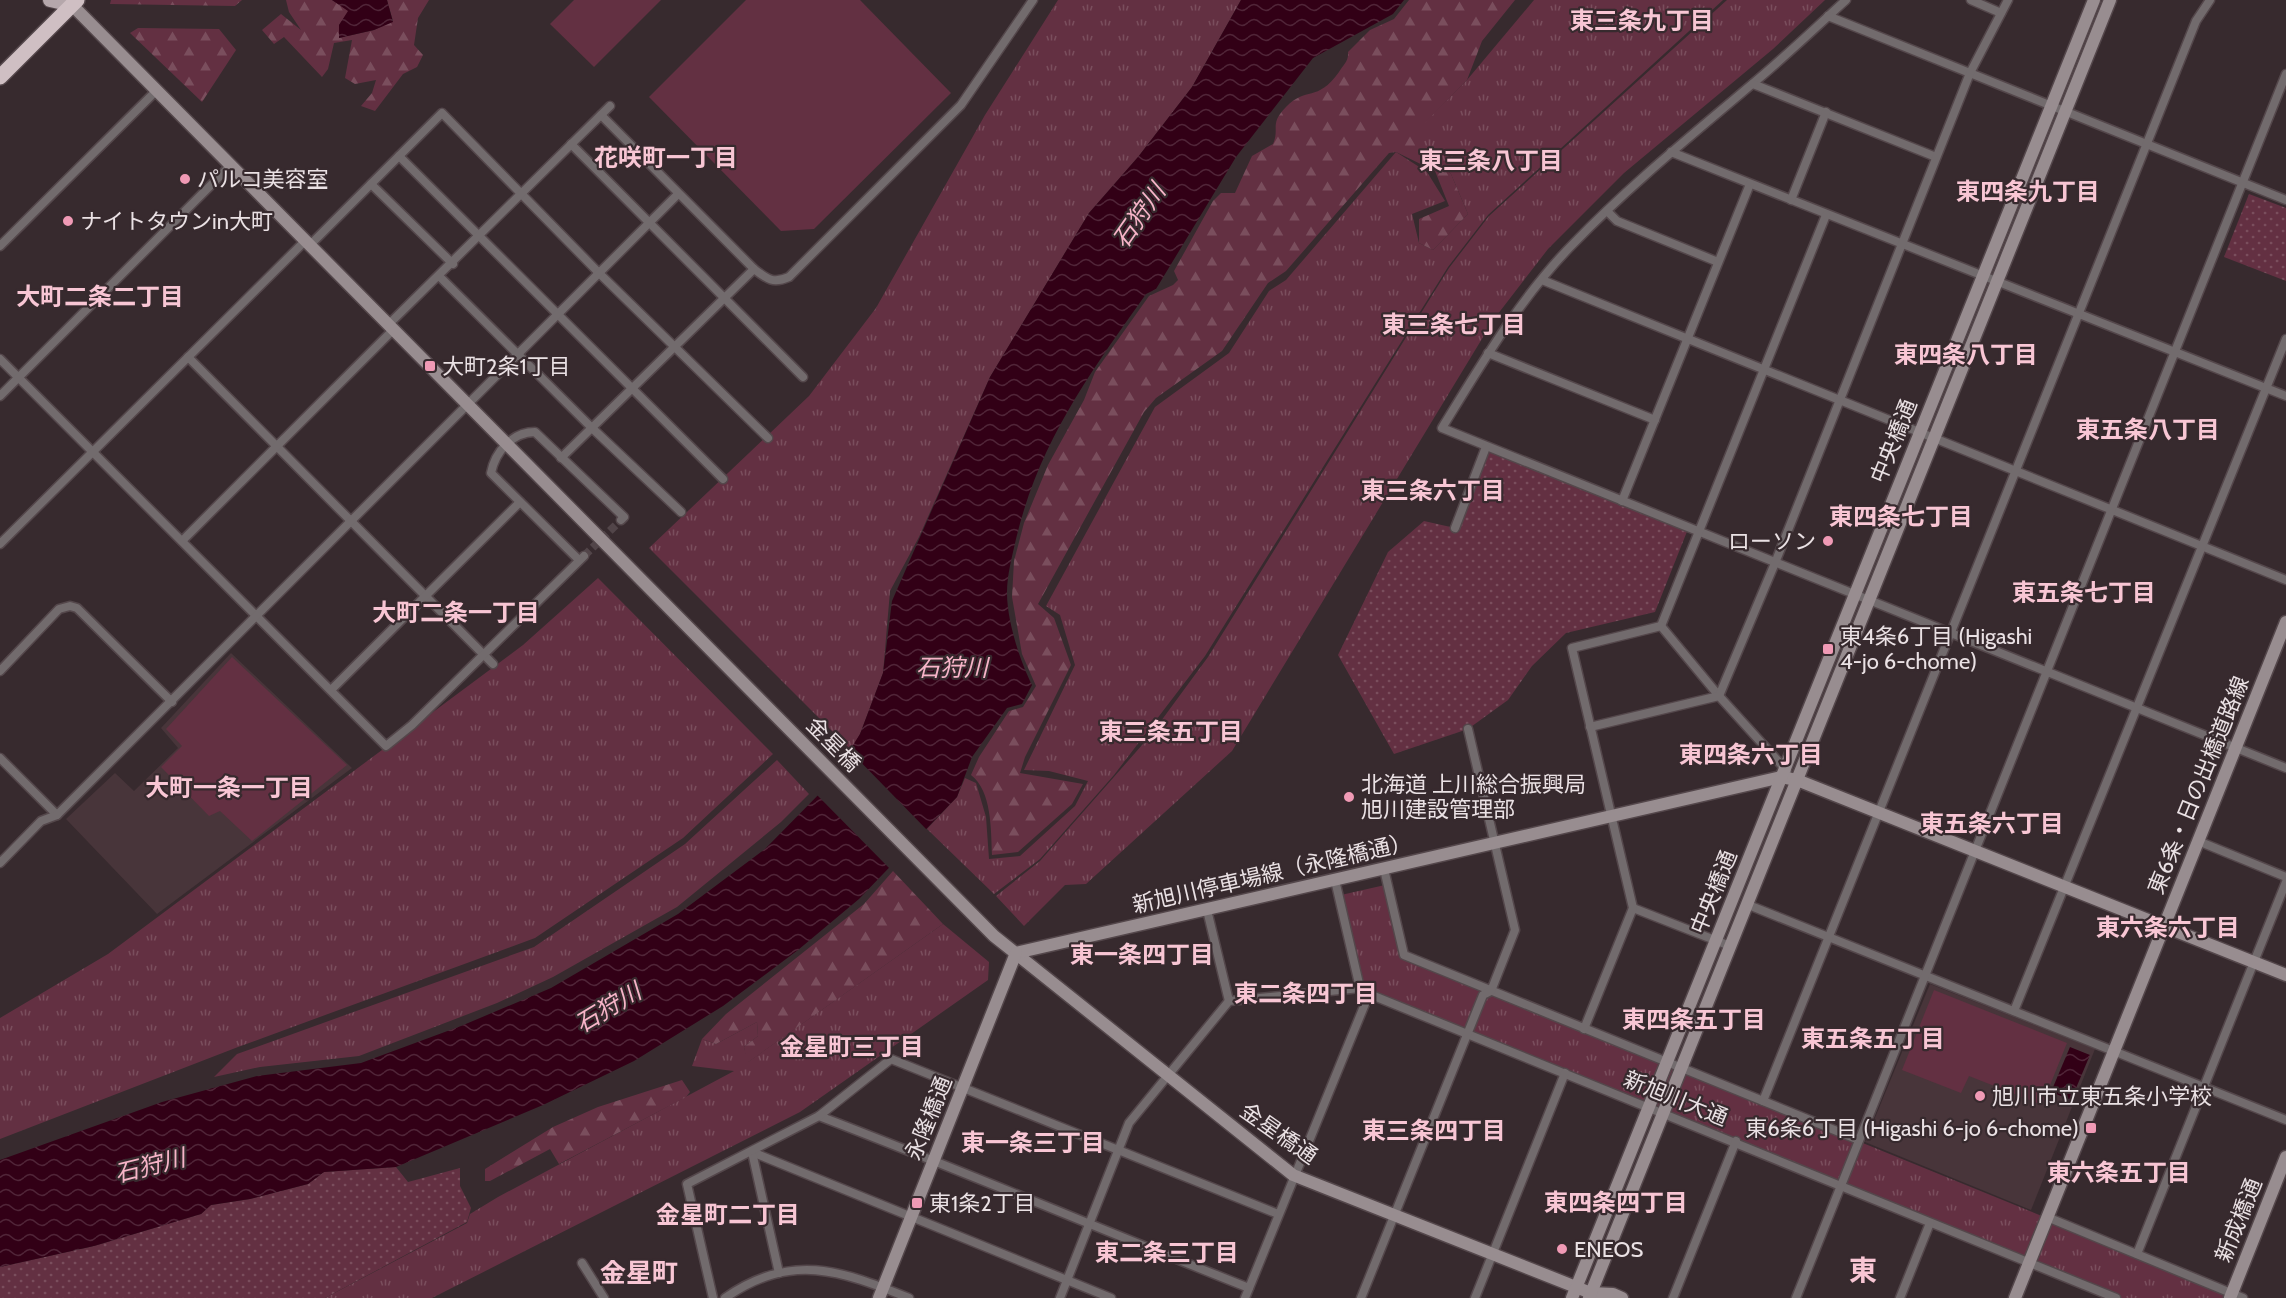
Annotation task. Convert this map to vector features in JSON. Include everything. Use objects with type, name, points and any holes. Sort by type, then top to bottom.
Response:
[{"type":"highway","points":[[0,77],[73,2]]},
{"type":"main road","points":[[50,0],[73,2]]},
{"type":"street","points":[[601,116],[754,269],[769,280],[777,282],[789,277],[961,105],[1034,0]]},
{"type":"street","points":[[1846,0],[1753,84],[1671,152],[1573,244],[1542,280],[1488,353],[1442,428],[2286,768]]},
{"type":"street","points":[[1971,0],[2001,13]]},
{"type":"street","points":[[1719,696],[1775,563],[1970,73],[2008,0]]},
{"type":"street","name":"中央橋通","points":[[1574,1293],[2094,0]]},
{"type":"street","name":"中央橋通","points":[[1592,1296],[1746,904],[2110,0]]},
{"type":"street","points":[[1763,1101],[2196,21],[2210,0]]},
{"type":"street","name":"金星橋","points":[[73,2],[157,90],[994,936],[1016,953]]},
{"type":"street","points":[[1828,16],[2286,200]]},
{"type":"street","points":[[1796,1298],[2286,74]]},
{"type":"street","points":[[1753,84],[1936,157]]},
{"type":"street","points":[[0,246],[157,90]]},
{"type":"street","points":[[182,541],[277,446],[439,276],[610,106]]},
{"type":"street","points":[[1791,200],[1826,112]]},
{"type":"street","points":[[0,544],[188,357],[371,184],[442,113],[599,273],[768,438]]},
{"type":"street","points":[[571,144],[648,224],[803,377]]},
{"type":"street","points":[[1671,152],[1981,277],[2286,396]]},
{"type":"street","points":[[399,156],[723,479]]},
{"type":"street","points":[[0,396],[231,165]]},
{"type":"street","points":[[371,184],[453,264]]},
{"type":"street","points":[[1622,501],[1750,184]]},
{"type":"street","points":[[0,863],[41,821],[57,815],[172,702],[256,615],[678,194]]},
{"type":"street","points":[[1607,211],[1617,221],[1718,262]]},
{"type":"street","points":[[1661,626],[1826,214]]},
{"type":"street","points":[[561,458],[754,269]]},
{"type":"street","points":[[439,276],[592,428],[681,512]]},
{"type":"street","points":[[1542,280],[2286,580]]},
{"type":"street","points":[[2014,1011],[2286,339]]},
{"type":"street","points":[[1488,353],[1655,420]]},
{"type":"street","points":[[188,357],[493,663]]},
{"type":"street","points":[[0,359],[386,746],[412,725],[582,558],[491,473],[493,461],[506,443],[527,432],[535,432],[624,517],[621,520]]},
{"type":"street","points":[[1455,528],[1486,447]]},
{"type":"street","points":[[332,690],[520,502]]},
{"type":"street","points":[[0,671],[59,609],[70,606],[77,608],[172,702]]},
{"type":"street","name":"東6条・日の出橋道路線","points":[[2015,1298],[2286,622]]},
{"type":"street","points":[[1661,626],[1783,773]]},
{"type":"street","points":[[1584,1029],[1633,908],[1572,648],[1661,626]]},
{"type":"street","points":[[1590,727],[1719,696]]},
{"type":"street","points":[[1361,1298],[1483,995],[1491,991],[1515,930],[1468,729]]},
{"type":"street","points":[[0,758],[57,815]]},
{"type":"street","name":"新旭川停車場線（永隆橋通）","points":[[1016,953],[1612,818],[1783,773],[2286,975]]},
{"type":"street","points":[[2198,842],[2286,877]]},
{"type":"street","name":"新旭川大通","points":[[1384,869],[1404,956],[1859,1140]]},
{"type":"street","points":[[1060,1298],[1129,1123],[1229,1000],[1360,988],[1335,879]]},
{"type":"street","points":[[2138,1254],[2252,962],[2286,882]]},
{"type":"street","points":[[1746,904],[2286,1120]]},
{"type":"street","points":[[1633,908],[1730,946]]},
{"type":"street","points":[[1207,910],[1229,1000]]},
{"type":"street","name":"金星橋通","points":[[1016,953],[1293,1174],[1492,1254],[1574,1293],[1592,1296],[1613,1294],[1622,1298]]},
{"type":"street","name":"永隆橋通","points":[[881,1293],[1016,953]]},
{"type":"street","name":"新旭川大通","points":[[1360,988],[1369,994],[1736,1141],[1930,1224],[2116,1298]]},
{"type":"street","points":[[1245,1298],[1293,1174],[1369,994]]},
{"type":"street","points":[[713,1298],[687,1184],[819,1116],[891,1059],[1278,1215]]},
{"type":"street","points":[[1474,1298],[1565,1073]]},
{"type":"street","points":[[819,1116],[934,1159],[1089,1225],[1249,1288]]},
{"type":"street","points":[[1673,1298],[1736,1141]]},
{"type":"street","points":[[752,1152],[1111,1298]]},
{"type":"street","points":[[752,1152],[779,1273]]},
{"type":"street","name":"新成橋通","points":[[2235,1296],[2286,1157]]},
{"type":"street","points":[[2047,1217],[2235,1296]]},
{"type":"street","points":[[1900,1298],[1930,1224]]},
{"type":"street","points":[[582,1263],[604,1298]]},
{"type":"street","points":[[725,1298],[744,1285],[779,1273],[820,1269],[838,1272],[881,1293],[909,1298]]},
{"type":"shaded area","points":[[231,653],[352,768],[157,914],[66,819],[115,773],[134,791],[178,748],[161,728]]},
{"type":"shaded area","name":"旭川市立東五条小学校","points":[[1930,984],[2095,1049],[2031,1210],[1865,1142]]},
{"type":"green space","points":[[111,0],[242,0],[235,6],[110,4]]},
{"type":"green space","points":[[286,0],[332,0],[349,11],[339,25],[339,38],[374,30],[393,21],[387,0],[429,0],[418,18],[414,45],[423,55],[417,67],[403,74],[375,111],[361,106],[372,93],[376,80],[355,84],[345,78],[352,40],[334,43],[328,69],[322,77],[284,37],[274,44],[262,30],[281,14],[301,30],[289,12]]},
{"type":"green space","points":[[574,0],[661,0],[594,67],[550,24]]},
{"type":"green space","points":[[746,0],[860,0],[951,93],[814,229],[781,231],[649,97]]},
{"type":"green space","points":[[1058,0],[1241,0],[1192,87],[1138,157],[1089,213],[990,377],[919,537],[890,591],[883,673],[860,734],[851,750],[649,548],[809,396],[876,308],[985,115]]},
{"type":"green space","points":[[1409,0],[1515,0],[1482,41],[1467,80],[1413,135],[1451,174],[1468,214],[1433,250],[1419,243],[1419,219],[1449,206],[1435,171],[1396,152],[1389,153],[1286,271],[1268,283],[1222,351],[1156,398],[1144,412],[1038,604],[1054,618],[1071,665],[1025,757],[1020,773],[1083,784],[1072,804],[1018,852],[992,855],[987,801],[978,782],[971,775],[979,757],[1009,711],[1023,707],[1036,686],[1022,654],[1012,597],[1014,561],[1024,523],[1048,465],[1084,400],[1095,372],[1149,296],[1173,285],[1178,280],[1174,271],[1213,201],[1221,193],[1235,193],[1252,156],[1273,144],[1276,122],[1281,113],[1293,101],[1324,88],[1331,82],[1348,58],[1348,52],[1370,30],[1394,19]]},
{"type":"green space","points":[[1534,0],[1723,0],[1488,215],[1448,267],[1205,656],[1114,775],[1040,859],[994,894],[927,829],[957,797],[965,778],[976,783],[986,817],[989,859],[1020,856],[1075,806],[1088,781],[1049,771],[1024,770],[1075,665],[1060,615],[1046,606],[1155,407],[1229,353],[1269,291],[1286,280],[1396,152],[1427,172],[1445,201],[1412,214],[1419,243],[1433,250],[1468,214],[1451,174],[1412,135],[1467,80]]},
{"type":"green space","points":[[1727,0],[1825,0],[1773,49],[1624,173],[1548,249],[1494,319],[1232,751],[1086,884],[1065,885],[1024,926],[996,896],[1040,861],[1150,736],[1208,657],[1449,268],[1489,216]]},
{"type":"green space","points":[[138,28],[219,29],[236,50],[202,102],[130,33]]},
{"type":"green space","points":[[2249,194],[2286,208],[2286,281],[2224,257]]},
{"type":"green space","points":[[1486,447],[1688,529],[1655,612],[1566,633],[1532,666],[1508,700],[1468,729],[1394,754],[1338,655],[1388,552],[1424,521],[1455,528]]},
{"type":"green space","points":[[598,578],[773,754],[683,838],[535,938],[238,1047],[0,1139],[0,1018],[108,954],[523,645]]},
{"type":"green space","points":[[232,657],[347,765],[252,841],[220,811],[209,816],[161,767],[182,746],[166,729]]},
{"type":"green space","points":[[777,760],[809,794],[781,822],[677,907],[553,977],[497,1003],[359,1056],[260,1067],[214,1077],[237,1054],[534,947],[685,844]]},
{"type":"green space","points":[[893,871],[943,924],[747,1063],[744,1047],[758,1036],[757,1022],[716,1044],[702,1039],[726,1014],[864,904]]},
{"type":"green space","points":[[1385,885],[1404,956],[2243,1298],[2116,1298],[1360,988],[1341,895]]},
{"type":"green space","points":[[943,924],[989,962],[988,980],[800,1112],[432,1298],[325,1298],[467,1223],[470,1214],[498,1197],[734,1071],[692,1066],[702,1039],[716,1044],[757,1022],[758,1036],[744,1047],[748,1062]]},
{"type":"green space","points":[[1934,990],[2067,1043],[2042,1105],[1969,1076],[1961,1093],[1902,1070]]},
{"type":"green space","points":[[682,1080],[690,1092],[686,1097],[559,1164],[550,1149],[490,1181],[485,1181],[485,1169],[553,1127],[598,1107]]},
{"type":"green space","points":[[396,1167],[408,1182],[460,1168],[460,1186],[471,1208],[467,1222],[325,1298],[0,1298],[0,1267],[94,1246],[201,1214],[211,1205],[250,1199],[308,1184],[324,1172]]},
{"type":"water","points":[[332,0],[387,0],[393,22],[374,30],[339,38],[339,25],[348,11]]},
{"type":"water","name":"石狩川","points":[[1241,0],[1404,0],[1393,14],[1313,58],[1236,157],[1156,289],[1146,294],[1086,381],[1052,440],[1038,471],[1026,504],[1010,566],[1007,593],[1012,628],[1032,685],[1022,704],[1007,708],[972,757],[957,797],[859,899],[798,950],[723,1006],[634,1061],[543,1105],[396,1167],[324,1172],[308,1184],[250,1199],[211,1205],[201,1214],[94,1246],[0,1267],[0,1160],[162,1102],[257,1076],[361,1063],[461,1026],[551,988],[678,914],[765,849],[828,785],[860,734],[883,673],[892,601],[990,377],[1089,213],[1138,157],[1192,87]]},
{"type":"water","points":[[2070,1047],[2090,1055],[2071,1100],[2051,1092]]},
{"type":"pier","points":[[848,749],[929,832],[891,870],[816,794]]},
{"type":"tunnel","points":[[584,556],[621,520]]},
{"type":"place","name":"パルコ美容室","points":[[185,179]]},
{"type":"place","name":"ナイトタウンin大町","points":[[68,221]]},
{"type":"place","name":"大町2条1丁目","points":[[430,366]]},
{"type":"place","name":"ローソン","points":[[1828,541]]},
{"type":"place","name":"東4条6丁目 (Higashi 4-jo 6-chome)","points":[[1828,649]]},
{"type":"place","name":"北海道 上川総合振興局 旭川建設管理部","points":[[1349,797]]},
{"type":"place","name":"旭川市立東五条小学校","points":[[1980,1096]]},
{"type":"place","name":"東6条6丁目 (Higashi 6-jo 6-chome)","points":[[2091,1128]]},
{"type":"place","name":"東1条2丁目","points":[[917,1203]]},
{"type":"place","name":"ENEOS","points":[[1562,1249]]},
{"type":"district","name":"東三条九丁目","points":[[1642,21]]},
{"type":"district","name":"花咲町一丁目","points":[[666,158]]},
{"type":"district","name":"東三条八丁目","points":[[1491,161]]},
{"type":"district","name":"東四条九丁目","points":[[2028,192]]},
{"type":"district","name":"大町二条二丁目","points":[[100,297]]},
{"type":"district","name":"東三条七丁目","points":[[1454,325]]},
{"type":"district","name":"東四条八丁目","points":[[1966,355]]},
{"type":"district","name":"東五条八丁目","points":[[2148,430]]},
{"type":"district","name":"東三条六丁目","points":[[1433,491]]},
{"type":"district","name":"東四条七丁目","points":[[1901,517]]},
{"type":"district","name":"東五条七丁目","points":[[2084,593]]},
{"type":"district","name":"大町二条一丁目","points":[[456,613]]},
{"type":"district","name":"東三条五丁目","points":[[1171,732]]},
{"type":"district","name":"東四条六丁目","points":[[1751,755]]},
{"type":"district","name":"大町一条一丁目","points":[[229,788]]},
{"type":"district","name":"東五条六丁目","points":[[1992,824]]},
{"type":"district","name":"東六条六丁目","points":[[2168,928]]},
{"type":"district","name":"東一条四丁目","points":[[1142,955]]},
{"type":"district","name":"東二条四丁目","points":[[1306,994]]},
{"type":"district","name":"東四条五丁目","points":[[1694,1020]]},
{"type":"district","name":"東五条五丁目","points":[[1873,1039]]},
{"type":"district","name":"金星町三丁目","points":[[852,1047]]},
{"type":"district","name":"東三条四丁目","points":[[1434,1131]]},
{"type":"district","name":"東一条三丁目","points":[[1033,1143]]},
{"type":"district","name":"東六条五丁目","points":[[2119,1173]]},
{"type":"district","name":"東四条四丁目","points":[[1616,1203]]},
{"type":"district","name":"金星町二丁目","points":[[728,1215]]},
{"type":"district","name":"東二条三丁目","points":[[1167,1253]]},
{"type":"district","name":"東","points":[[1863,1270]]},
{"type":"district","name":"金星町","points":[[639,1273]]}]
